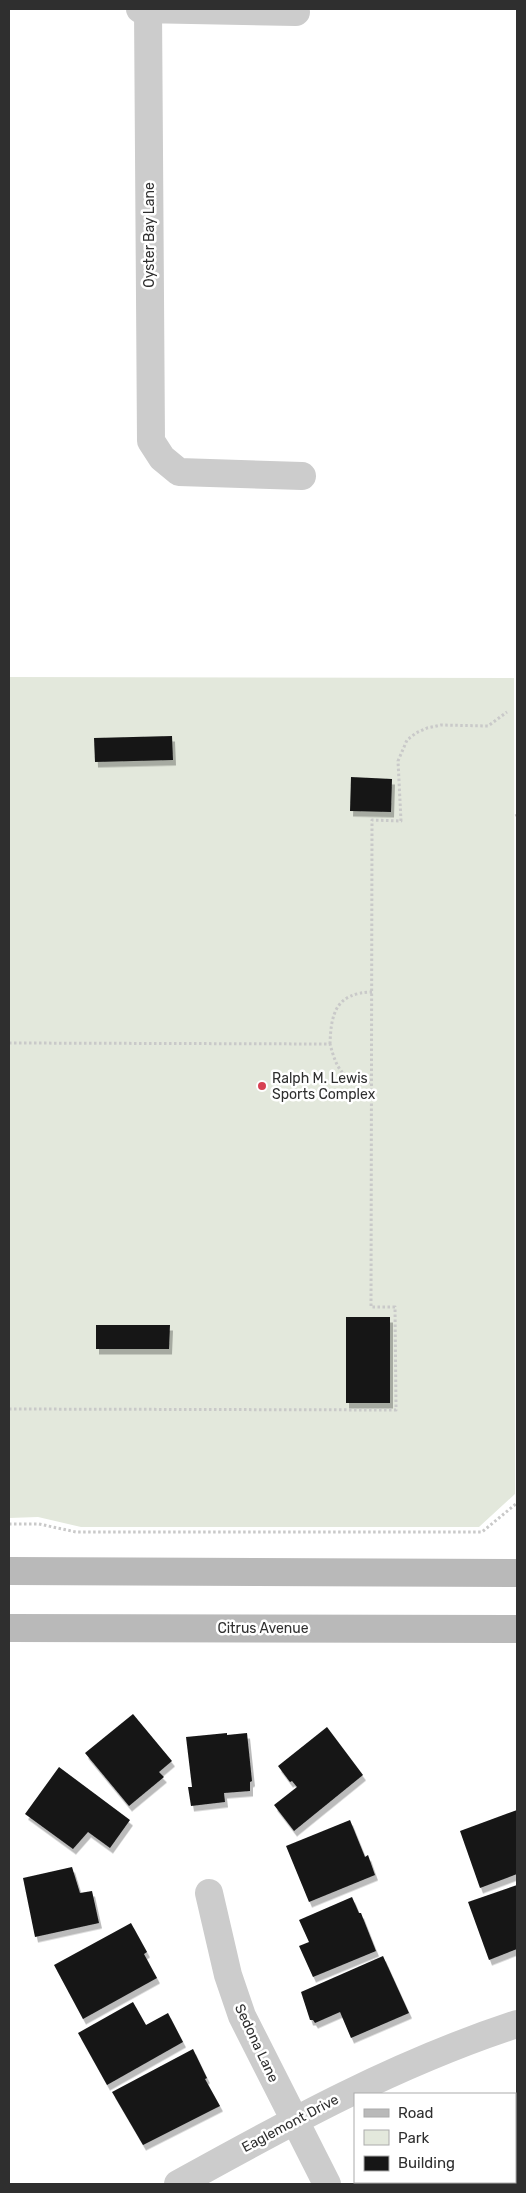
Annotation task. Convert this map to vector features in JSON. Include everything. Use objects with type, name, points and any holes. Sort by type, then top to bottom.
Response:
[{"type":"main road","points":[[9,1571],[517,1573]]},
{"type":"main road","name":"Citrus Avenue","points":[[9,1628],[517,1629]]},
{"type":"street","points":[[140,9],[296,12]]},
{"type":"street","name":"Oyster Bay Lane","points":[[148,9],[151,441],[162,458],[179,472],[302,476]]},
{"type":"street","name":"Sedona Lane","points":[[209,1893],[228,1975],[242,2016],[327,2184]]},
{"type":"street","name":"Eaglemont Drive","points":[[178,2184],[293,2120],[397,2070],[517,2024]]},
{"type":"path","points":[[9,1409],[396,1410],[395,1307],[371,1307],[372,820],[401,821],[398,761],[401,750],[416,733],[441,725],[488,726],[507,712]]},
{"type":"path","points":[[371,1082],[355,1081],[339,1070],[330,1044],[332,1017],[337,1006],[350,995],[372,992]]},
{"type":"path","points":[[9,1042],[330,1044]]},
{"type":"path","points":[[9,1524],[39,1524],[76,1532],[482,1532],[517,1503]]},
{"type":"green space","name":"Ralph M. Lewis Sports Complex","points":[[9,677],[514,678],[515,1494],[479,1527],[81,1527],[38,1517],[9,1518]]},
{"type":"building","points":[[172,736],[173,760],[95,762],[94,738]]},
{"type":"building","points":[[351,777],[392,779],[391,812],[350,811]]},
{"type":"building","points":[[346,1317],[390,1317],[390,1403],[346,1403]]},
{"type":"building","points":[[96,1325],[170,1325],[169,1349],[96,1349]]},
{"type":"building","points":[[133,1714],[172,1761],[159,1772],[164,1777],[129,1806],[85,1753]]},
{"type":"building","points":[[327,1727],[363,1775],[294,1831],[274,1805],[297,1787],[292,1781],[290,1782],[278,1766]]},
{"type":"building","points":[[227,1733],[227,1735],[247,1733],[252,1781],[250,1782],[250,1791],[224,1793],[225,1802],[191,1806],[188,1787],[192,1787],[186,1737]]},
{"type":"building","points":[[59,1767],[130,1820],[110,1848],[88,1832],[73,1849],[25,1814]]},
{"type":"building","points":[[517,1810],[517,1874],[480,1888],[460,1831]]},
{"type":"building","points":[[350,1820],[365,1857],[368,1855],[375,1875],[309,1902],[286,1846]]},
{"type":"building","points":[[72,1867],[80,1893],[92,1891],[99,1923],[35,1937],[23,1878]]},
{"type":"building","points":[[517,1885],[517,1949],[489,1960],[468,1902]]},
{"type":"building","points":[[352,1897],[359,1913],[361,1913],[376,1951],[313,1977],[299,1946],[309,1942],[299,1920]]},
{"type":"building","points":[[131,1923],[147,1952],[144,1954],[157,1978],[83,2019],[54,1965]]},
{"type":"building","points":[[383,1956],[409,2013],[351,2038],[340,2012],[315,2023],[313,2020],[310,2020],[301,1992]]},
{"type":"building","points":[[133,2002],[146,2025],[168,2013],[183,2042],[107,2085],[78,2033]]},
{"type":"building","points":[[193,2049],[207,2078],[205,2079],[220,2106],[143,2145],[112,2092]]},
{"type":"building","points":[[390,2183],[460,2184],[390,2184]]},
{"type":"place","name":"Ralph M. Lewis Sports Complex","points":[[262,1086]]}]
